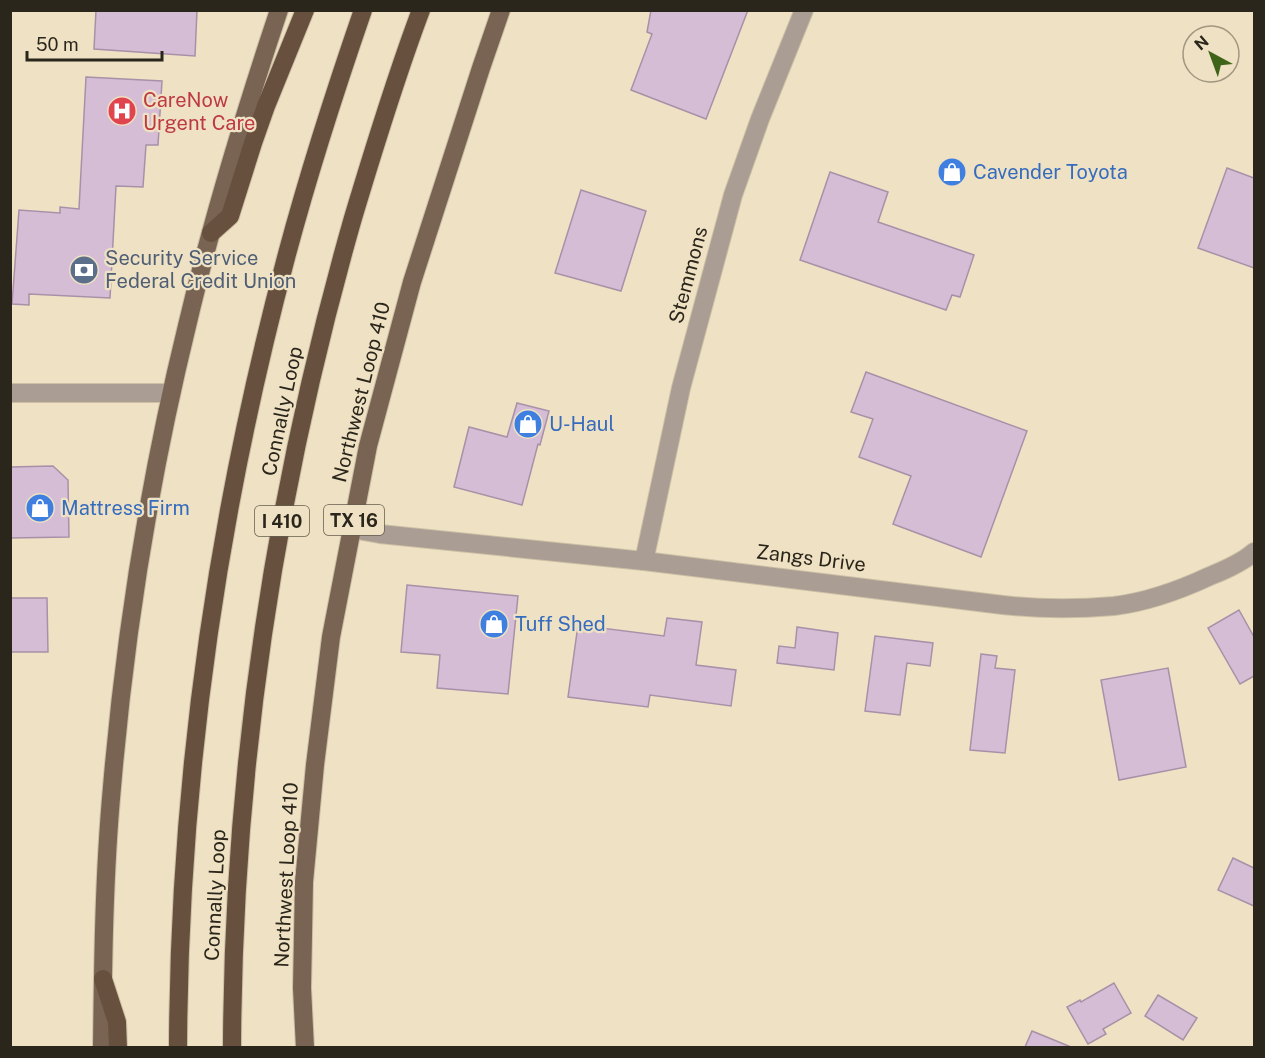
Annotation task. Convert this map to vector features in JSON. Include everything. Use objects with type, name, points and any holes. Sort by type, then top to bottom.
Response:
[{"type":"highway","points":[[211,233],[230,216],[266,106],[305,10]]},
{"type":"highway","name":"Connally Loop","points":[[178,1047],[182,902],[194,759],[213,607],[230,509],[251,401],[288,252],[325,126],[363,10]]},
{"type":"highway","name":"Connally Loop","points":[[232,1047],[234,950],[244,806],[258,675],[276,555],[301,426],[332,297],[367,171],[421,10]]},
{"type":"highway","points":[[103,979],[117,1022],[118,1047]]},
{"type":"main road","points":[[102,1047],[110,818],[121,702],[139,566],[171,393],[187,325],[239,135],[279,10]]},
{"type":"main road","name":"Northwest Loop 410","points":[[305,1047],[302,988],[304,882],[331,637],[368,446],[412,282],[501,10]]},
{"type":"street","name":"Stemmons","points":[[644,561],[681,388],[734,195],[760,119],[804,10]]},
{"type":"street","points":[[10,393],[171,393]]},
{"type":"street","name":"Zangs Drive","points":[[352,529],[380,534],[644,561],[1010,606],[1084,607],[1115,605],[1148,599],[1184,588],[1254,552]]},
{"type":"building","points":[[96,10],[197,10],[195,56],[94,49]]},
{"type":"building","points":[[651,10],[748,10],[706,119],[631,90],[652,34],[647,32]]},
{"type":"building","points":[[86,77],[162,81],[158,145],[146,145],[143,187],[116,186],[110,298],[29,294],[29,305],[12,304],[19,210],[60,213],[60,207],[79,209]]},
{"type":"building","points":[[1227,168],[1254,178],[1254,268],[1198,248]]},
{"type":"building","points":[[830,172],[888,192],[878,222],[974,255],[960,297],[952,295],[946,310],[800,260]]},
{"type":"building","points":[[581,190],[646,211],[621,291],[555,273]]},
{"type":"building","points":[[866,372],[1027,431],[981,557],[893,524],[911,476],[859,457],[873,419],[851,412]]},
{"type":"building","points":[[517,403],[549,411],[522,505],[454,487],[469,427],[507,437]]},
{"type":"building","name":"Mattress Firm","points":[[53,466],[68,480],[69,537],[10,538],[10,467]]},
{"type":"building","points":[[407,585],[518,596],[508,694],[437,688],[440,655],[401,652]]},
{"type":"building","points":[[10,598],[47,598],[48,652],[10,652]]},
{"type":"building","points":[[1239,610],[1254,637],[1254,676],[1240,684],[1208,628]]},
{"type":"building","points":[[667,618],[702,622],[696,665],[736,670],[731,706],[650,695],[648,707],[568,697],[578,625],[664,636]]},
{"type":"building","points":[[797,627],[838,633],[834,670],[777,663],[779,646],[795,648]]},
{"type":"building","points":[[875,636],[933,643],[930,666],[907,663],[900,715],[865,711]]},
{"type":"building","points":[[981,654],[997,656],[995,668],[1015,670],[1005,753],[970,750]]},
{"type":"building","points":[[1168,668],[1186,767],[1119,780],[1101,680]]},
{"type":"building","points":[[1233,858],[1254,868],[1254,906],[1218,890]]},
{"type":"building","points":[[1114,983],[1131,1013],[1103,1029],[1106,1034],[1088,1044],[1067,1007],[1080,1000],[1081,1002]]},
{"type":"building","points":[[1158,995],[1197,1018],[1183,1040],[1145,1016]]},
{"type":"building","points":[[1032,1031],[1071,1047],[1025,1047]]},
{"type":"place","name":"CareNow Urgent Care","points":[[122,111]]},
{"type":"place","name":"Cavender Toyota","points":[[952,172]]},
{"type":"place","name":"Security Service Federal Credit Union","points":[[84,270]]},
{"type":"place","name":"U-Haul","points":[[528,424]]},
{"type":"place","name":"Mattress Firm","points":[[40,508]]},
{"type":"place","name":"Tuff Shed","points":[[494,624]]}]
